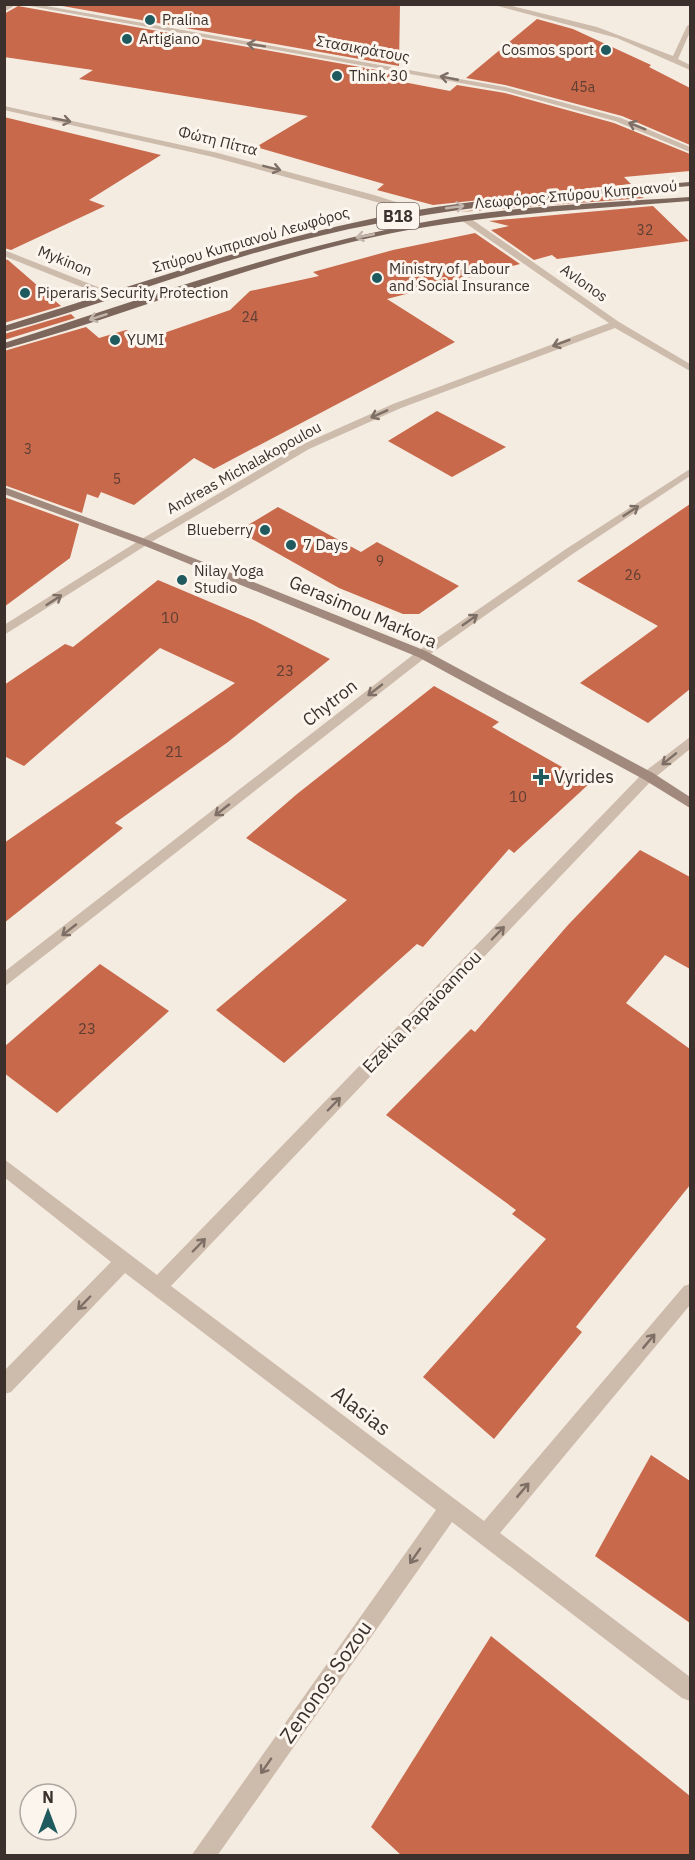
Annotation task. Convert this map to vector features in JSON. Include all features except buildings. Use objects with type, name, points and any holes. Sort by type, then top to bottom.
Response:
[{"type":"main road","name":"Σπύρου Κυπριανού Λεωφόρος","points":[[4,329],[115,297],[291,240],[423,212],[499,201],[690,184]]},
{"type":"main road","name":"Λεωφόρος Σπύρου Κυπριανού","points":[[464,218],[690,199]]},
{"type":"main road","name":"Σπύρου Κυπριανού Λεωφόρος","points":[[4,346],[294,254],[364,236],[464,218]]},
{"type":"street","points":[[4,10],[14,4]]},
{"type":"street","name":"Στασικράτους","points":[[22,4],[375,64],[547,97],[613,116],[690,150]]},
{"type":"street","points":[[494,4],[610,33],[676,56],[690,68]]},
{"type":"street","points":[[676,56],[690,26]]},
{"type":"street","name":"Φώτη Πίττα","points":[[4,108],[116,130],[293,173],[423,212]]},
{"type":"street","name":"Avlonos","points":[[464,218],[616,324],[690,368]]},
{"type":"street","name":"Mykinon","points":[[4,253],[115,297]]},
{"type":"street","name":"Andreas Michalakopoulou","points":[[4,631],[144,542],[305,447],[397,405],[616,324]]},
{"type":"street","name":"Chytron","points":[[4,981],[422,654],[570,551],[690,472]]},
{"type":"street","name":"Gerasimou Markora","points":[[4,490],[144,542],[422,654],[648,776],[690,803]]},
{"type":"street","name":"Ezekia Papaioannou","points":[[158,1287],[648,776],[690,742]]},
{"type":"street","name":"Alasias","points":[[4,1166],[124,1262],[690,1690]]},
{"type":"street","points":[[4,1384],[124,1262]]},
{"type":"street","points":[[485,1535],[690,1292]]},
{"type":"street","name":"Zenonos Sozou","points":[[203,1856],[449,1508]]},
{"type":"place","name":"Pralina","points":[[150,20]]},
{"type":"place","name":"Artigiano","points":[[127,39]]},
{"type":"place","name":"Cosmos sport","points":[[606,50]]},
{"type":"place","name":"Think 30","points":[[337,76]]},
{"type":"place","name":"Ministry of Labour and Social Insurance","points":[[377,278]]},
{"type":"place","name":"Piperaris Security Protection","points":[[25,293]]},
{"type":"place","name":"YUMI","points":[[115,340]]},
{"type":"place","name":"Blueberry","points":[[265,530]]},
{"type":"place","name":"7 Days","points":[[291,545]]},
{"type":"place","name":"Nilay Yoga Studio","points":[[182,580]]},
{"type":"place","name":"Vyrides","points":[[541,777]]}]
